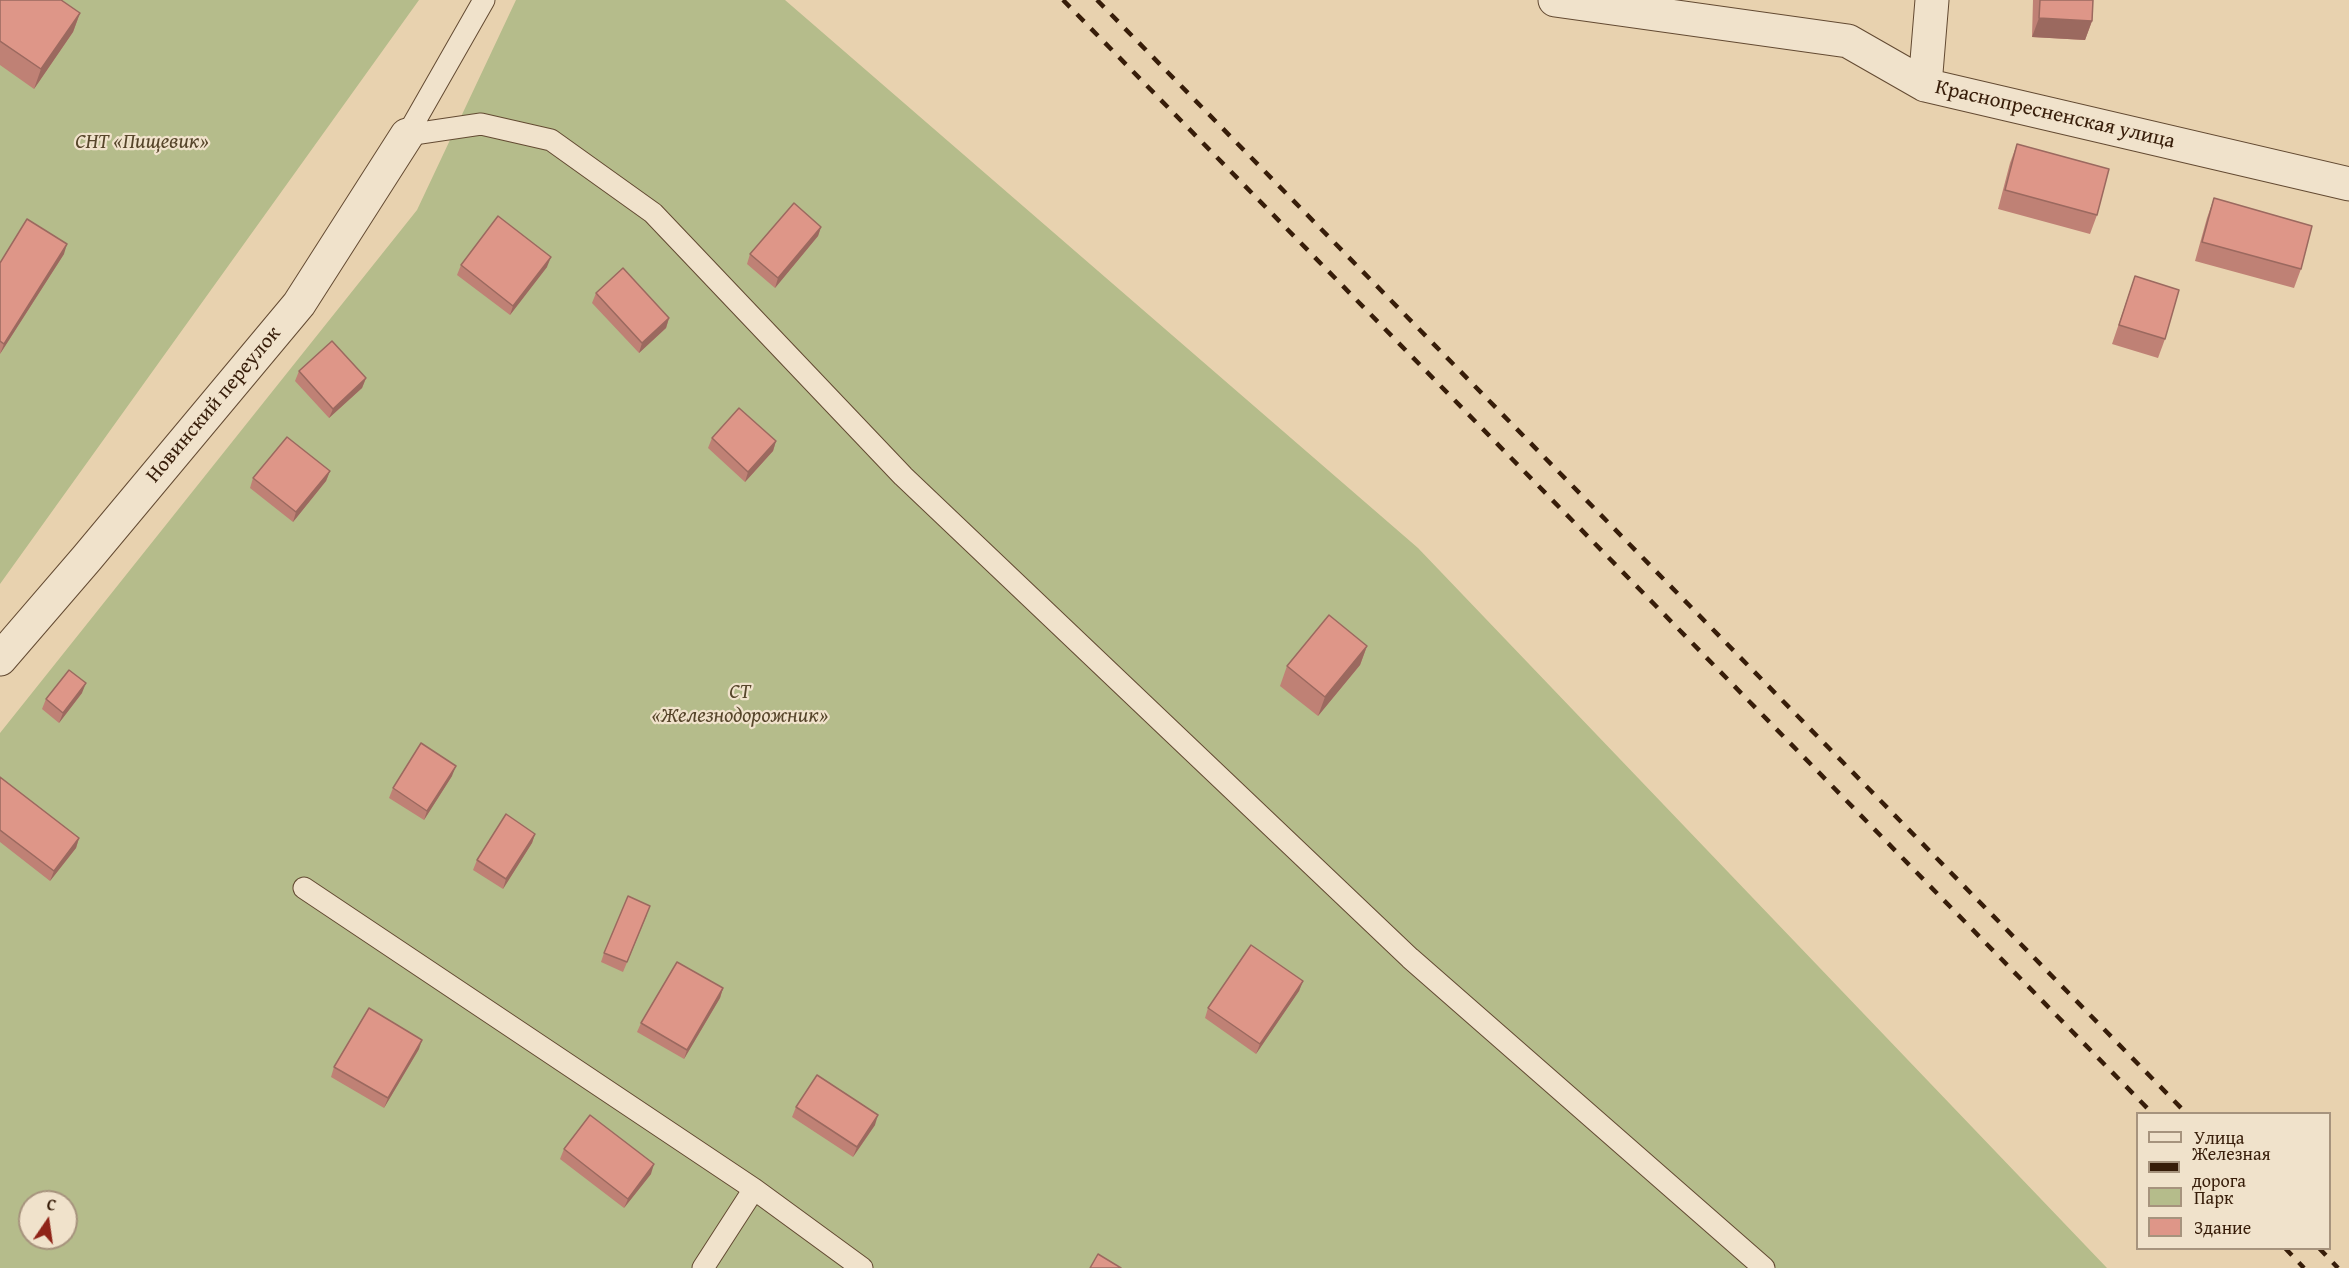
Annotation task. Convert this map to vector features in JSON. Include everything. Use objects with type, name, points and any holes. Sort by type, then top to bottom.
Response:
[{"type":"street","name":"Краснопресненская улица","points":[[1555,0],[1848,42],[1925,85],[2349,184]]},
{"type":"street","points":[[1925,85],[1932,0]]},
{"type":"street","name":"Новинский переулок","points":[[0,659],[298,304],[407,135]]},
{"type":"lane","points":[[407,135],[484,0]]},
{"type":"lane","points":[[407,135],[481,124],[551,140],[653,213],[903,476],[1393,941],[1764,1268]]},
{"type":"lane","points":[[304,888],[754,1189],[862,1268]]},
{"type":"lane","points":[[703,1268],[754,1189]]},
{"type":"green space","name":"СНТ «Пищевик»","points":[[0,0],[419,0],[0,584]]},
{"type":"green space","name":"СТ «Железнодорожник»","points":[[516,0],[785,0],[1418,548],[2107,1268],[0,1268],[0,733],[417,210]]},
{"type":"building","points":[[0,0],[61,0],[80,13],[41,69],[0,41]]},
{"type":"building","points":[[2040,0],[2093,0],[2092,21],[2039,18]]},
{"type":"building","points":[[2017,144],[2109,169],[2097,215],[2005,190]]},
{"type":"building","points":[[2214,198],[2312,226],[2301,269],[2202,242]]},
{"type":"building","points":[[794,203],[821,227],[778,278],[750,254]]},
{"type":"building","points":[[498,216],[551,257],[513,306],[461,265]]},
{"type":"building","points":[[27,219],[67,244],[4,344],[0,341],[0,263]]},
{"type":"building","points":[[623,268],[669,318],[642,343],[596,293]]},
{"type":"building","points":[[2135,276],[2179,290],[2165,339],[2119,325]]},
{"type":"building","points":[[332,341],[366,378],[333,409],[299,371]]},
{"type":"building","points":[[739,408],[776,441],[748,472],[712,438]]},
{"type":"building","points":[[287,437],[330,471],[296,512],[253,478]]},
{"type":"building","points":[[1329,615],[1367,646],[1325,697],[1287,666]]},
{"type":"building","points":[[69,670],[86,683],[63,713],[46,699]]},
{"type":"building","points":[[421,743],[456,766],[427,811],[393,788]]},
{"type":"building","points":[[0,777],[79,838],[54,871],[0,830]]},
{"type":"building","points":[[506,814],[535,834],[506,879],[477,860]]},
{"type":"building","points":[[628,896],[650,906],[627,962],[604,953]]},
{"type":"building","points":[[1251,945],[1303,981],[1260,1044],[1208,1008]]},
{"type":"building","points":[[677,962],[723,988],[687,1050],[641,1023]]},
{"type":"building","points":[[369,1008],[422,1040],[388,1098],[334,1067]]},
{"type":"building","points":[[817,1075],[878,1115],[857,1147],[796,1107]]},
{"type":"building","points":[[590,1115],[654,1164],[628,1199],[564,1149]]},
{"type":"building","points":[[1098,1254],[1121,1268],[1090,1268]]},
{"type":"railway","points":[[1063,0],[2151,1112]]},
{"type":"railway","points":[[1097,0],[2185,1112]]},
{"type":"railway","points":[[2287,1250],[2304,1268]]},
{"type":"railway","points":[[2321,1250],[2338,1268]]}]
